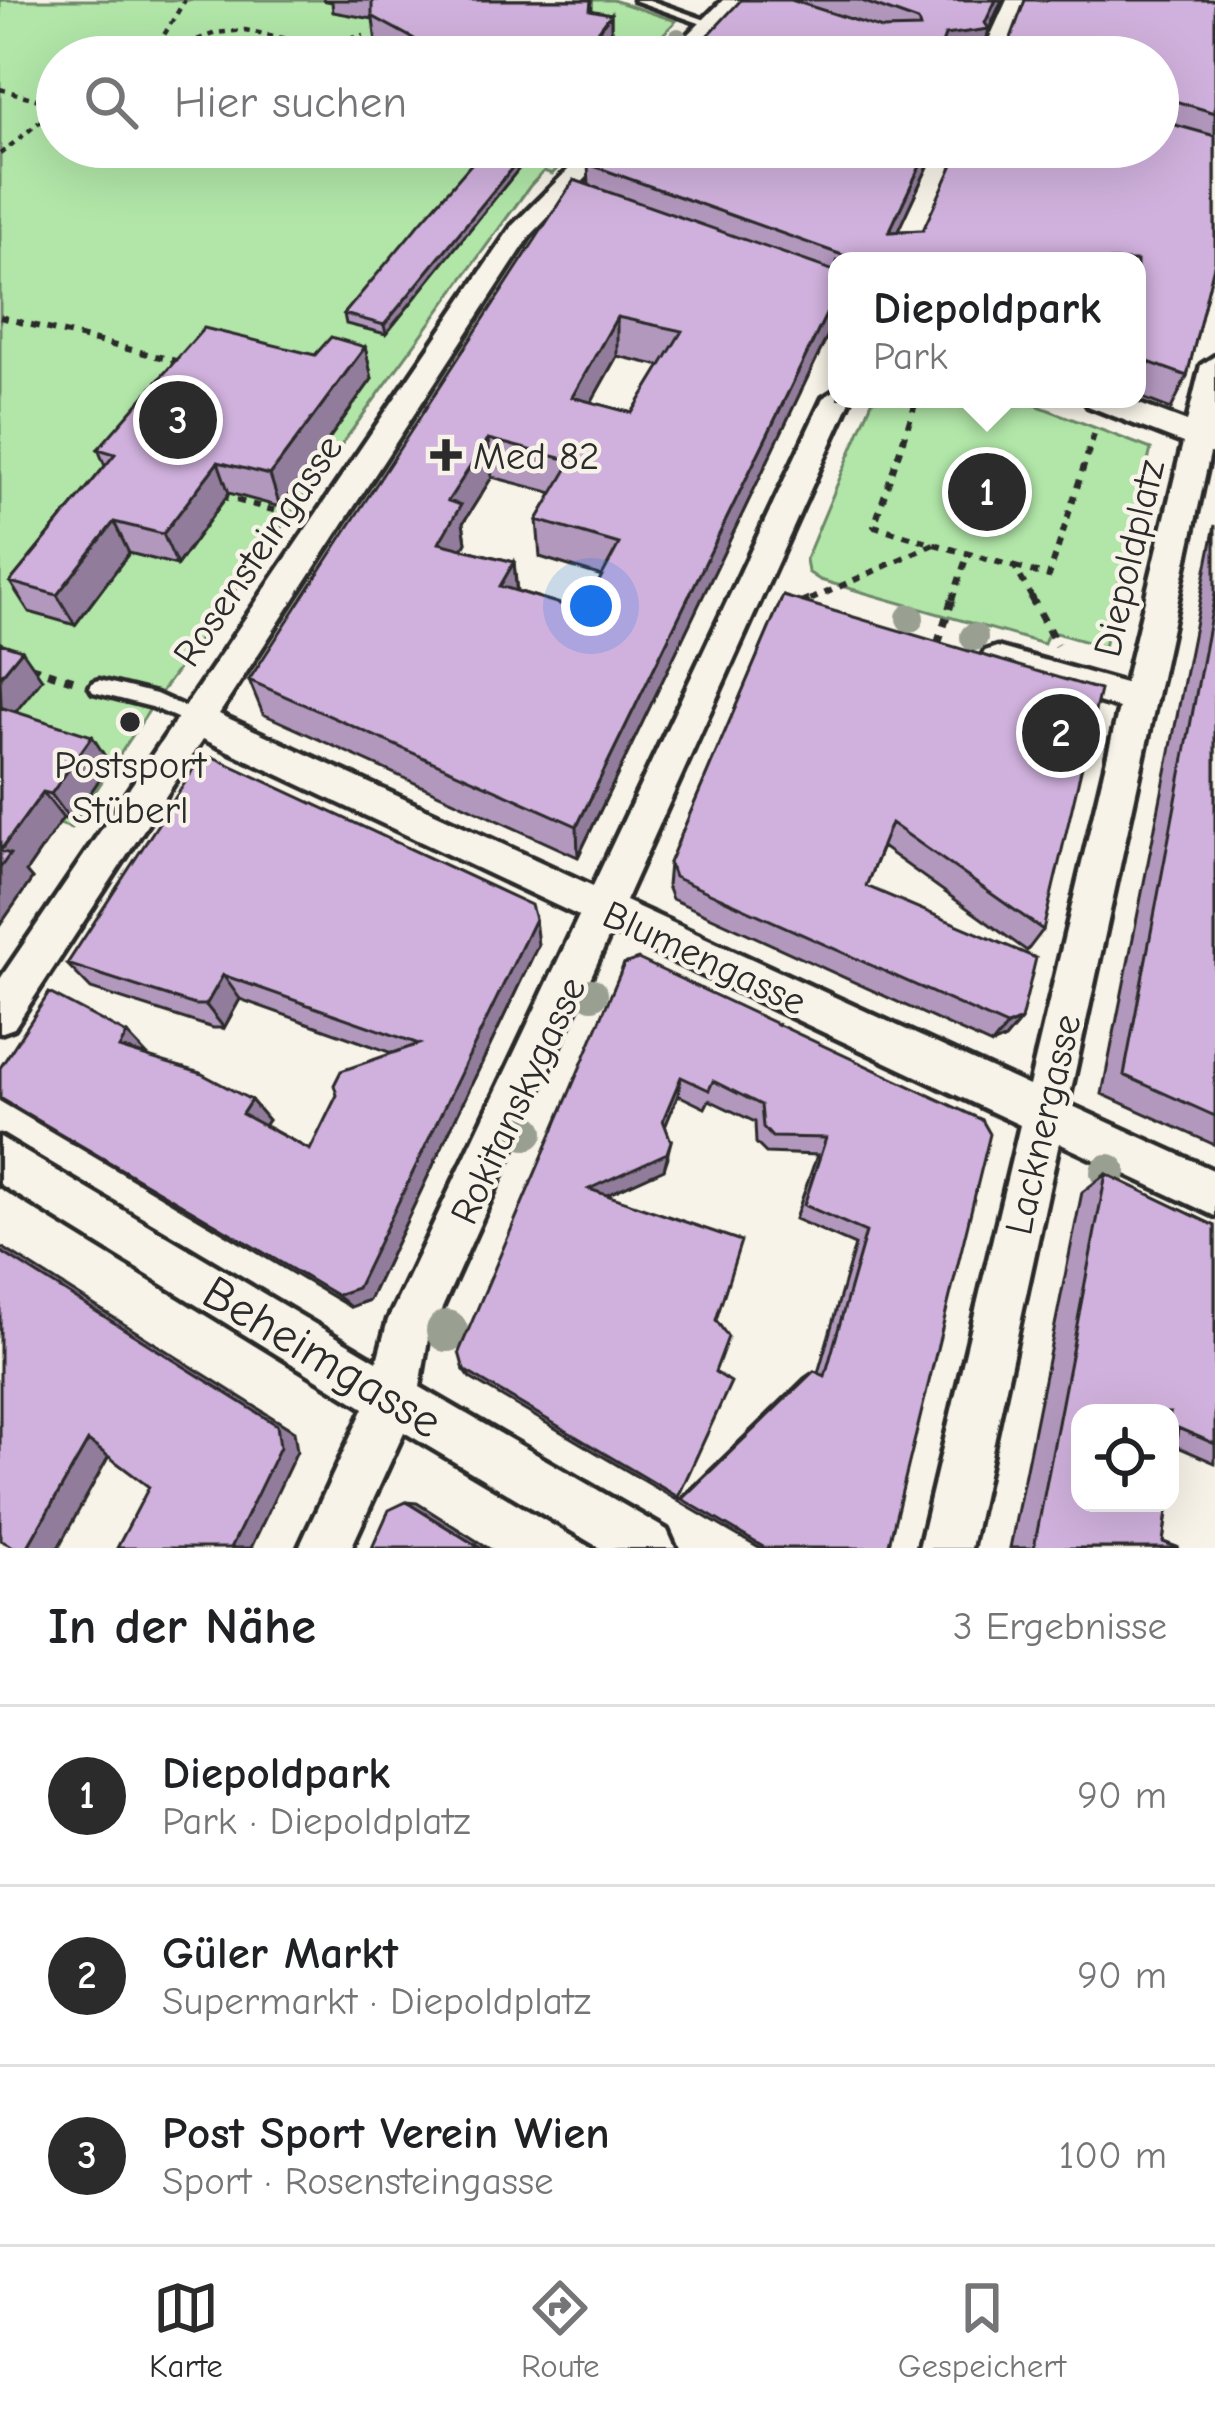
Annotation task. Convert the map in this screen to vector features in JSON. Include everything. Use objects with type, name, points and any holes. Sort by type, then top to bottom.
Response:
[{"type":"street","points":[[697,36],[735,0],[765,11]]},
{"type":"street","points":[[1001,36],[1017,0]]},
{"type":"street","name":"Rosensteingasse","points":[[0,1014],[521,230],[568,204],[591,168]]},
{"type":"street","points":[[902,252],[941,168]]},
{"type":"street","points":[[1207,440],[1215,364]]},
{"type":"street","points":[[801,604],[753,590],[833,408]]},
{"type":"street","name":"Diepoldplatz","points":[[938,643],[1138,700],[1207,440],[1122,408]]},
{"type":"street","name":"Rokitanskygasse","points":[[325,1548],[394,1399],[405,1337],[753,590]]},
{"type":"street","name":"Lacknergasse","points":[[944,1548],[1138,700]]},
{"type":"street","name":"Blumengasse","points":[[195,719],[1215,1193]]},
{"type":"street","name":"Beheimgasse","points":[[0,1159],[649,1548]]},
{"type":"lane","points":[[639,0],[710,23]]},
{"type":"lane","points":[[99,687],[156,701],[195,719]]},
{"type":"path","points":[[163,36],[185,0]]},
{"type":"path","points":[[207,36],[245,30],[274,36]]},
{"type":"path","points":[[0,88],[36,99]]},
{"type":"path","points":[[0,154],[36,124]]},
{"type":"path","points":[[0,316],[180,359],[189,368]]},
{"type":"path","points":[[914,408],[874,526],[1049,577],[1099,408]]},
{"type":"path","points":[[206,492],[291,515]]},
{"type":"path","points":[[801,604],[934,544]]},
{"type":"path","points":[[938,643],[968,554]]},
{"type":"path","points":[[1016,567],[1077,683]]},
{"type":"path","points":[[20,664],[99,687]]},
{"type":"green space","points":[[0,0],[613,0],[676,21],[661,36],[36,36],[36,168],[558,168],[552,174],[544,171],[530,186],[162,691],[71,828],[0,804]]},
{"type":"green space","points":[[869,408],[1044,408],[1151,449],[1104,647],[1049,631],[1044,644],[820,580],[808,572],[806,559]]},
{"type":"building","points":[[372,0],[591,0],[590,10],[611,14],[594,36],[409,36],[372,16]]},
{"type":"building","points":[[741,0],[791,0],[882,29],[920,28],[918,21],[859,0],[996,0],[985,23],[989,29],[945,36],[708,36]]},
{"type":"building","points":[[1025,0],[1215,0],[1215,113],[1179,102],[1179,36],[1012,36]]},
{"type":"building","points":[[1179,126],[1215,136],[1215,261],[1187,376],[1146,361],[1146,252],[834,252],[599,168],[919,168],[889,232],[923,230],[951,168],[1179,168]]},
{"type":"building","points":[[468,168],[512,168],[384,325],[344,314]]},
{"type":"building","points":[[574,180],[828,269],[828,310],[577,826],[249,680]],"holes":[[[617,317],[682,331],[632,413],[572,397]],[[488,439],[572,461],[537,520],[619,544],[583,611],[500,586],[514,562],[439,543],[461,505],[448,501]]]},
{"type":"building","points":[[204,328],[315,355],[331,337],[365,347],[270,475],[218,462],[163,534],[114,522],[57,595],[10,582],[115,454],[98,449]]},
{"type":"building","points":[[1215,594],[1215,1116],[1124,1075]]},
{"type":"building","points":[[783,596],[1100,690],[1043,930],[891,823],[866,886],[1036,958],[1021,1020],[1007,1026],[674,877],[669,863]]},
{"type":"building","points":[[0,643],[22,650],[0,677]]},
{"type":"building","points":[[0,707],[92,736],[51,794],[43,792],[0,851]]},
{"type":"building","points":[[213,757],[531,905],[535,919],[357,1288],[336,1295],[0,1098],[0,1068],[49,993],[127,1034],[119,1048],[200,1073],[251,1100],[242,1114],[310,1150],[337,1095],[334,1085],[341,1071],[419,1044],[223,975],[206,1005],[195,1005],[67,964],[199,761]]},
{"type":"building","points":[[638,959],[982,1120],[990,1134],[888,1548],[765,1548],[682,1499],[814,1371],[825,1376],[866,1232],[804,1205],[826,1138],[772,1137],[763,1127],[761,1105],[713,1081],[709,1090],[681,1077],[663,1120],[671,1141],[667,1153],[589,1189],[741,1241],[716,1320],[728,1337],[715,1372],[731,1382],[678,1497],[464,1370],[459,1352],[624,964]]},
{"type":"building","points":[[1106,1174],[1215,1226],[1215,1444],[1179,1428],[1179,1404],[1071,1404],[1071,1512],[1167,1512],[1163,1542],[1179,1548],[1034,1548]]},
{"type":"building","points":[[0,1251],[277,1425],[280,1447],[231,1548],[117,1548],[149,1487],[88,1441],[27,1548],[0,1540]]},
{"type":"building","points":[[406,1502],[480,1548],[372,1548],[389,1510]]},
{"type":"place","name":"Post Sport Verein Wien","points":[[178,420]]},
{"type":"place","name":"Med 82","points":[[446,455]]},
{"type":"place","name":"Diepoldpark","points":[[987,492]]},
{"type":"place","name":"Postsport Stüberl","points":[[130,722]]},
{"type":"place","name":"Güler Markt","points":[[1061,733]]}]
